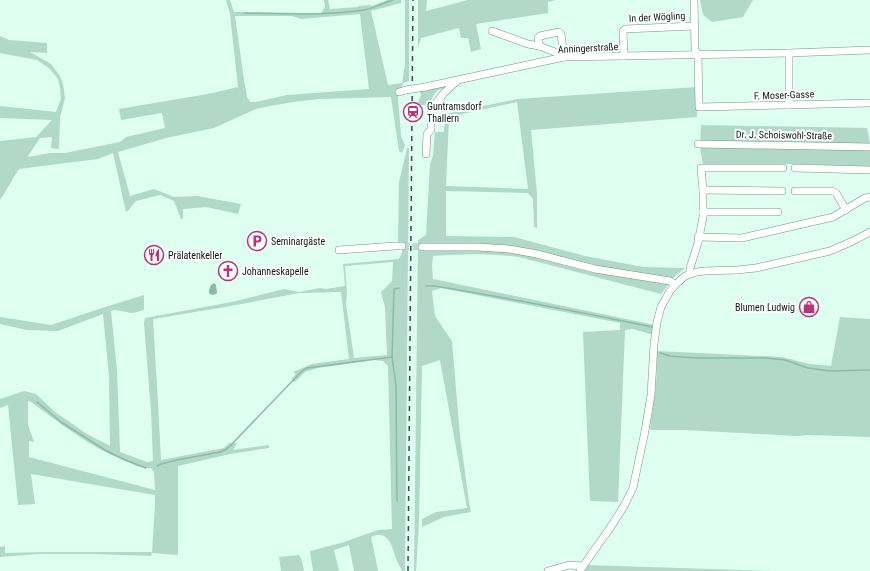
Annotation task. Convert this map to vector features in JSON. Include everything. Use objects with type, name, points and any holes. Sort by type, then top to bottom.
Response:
[{"type":"street","name":"In der Wögling","points":[[694,0],[695,50],[698,54]]},
{"type":"street","name":"In der Wögling","points":[[624,56],[623,31],[625,29],[694,26]]},
{"type":"street","points":[[492,31],[556,52],[564,57]]},
{"type":"street","points":[[539,46],[538,38],[540,36],[558,32],[561,34],[564,57]]},
{"type":"street","name":"Anningerstraße","points":[[402,91],[564,57],[870,50]]},
{"type":"street","points":[[789,53],[789,105]]},
{"type":"street","name":"F. Moser-Gasse","points":[[698,54],[699,107],[870,103]]},
{"type":"street","points":[[426,154],[427,134],[431,130],[433,107],[457,80]]},
{"type":"street","name":"Dr. J. Schoiswohl-Straße","points":[[698,144],[870,147]]},
{"type":"street","points":[[690,274],[690,268],[698,243],[703,217],[701,168],[783,168]]},
{"type":"street","points":[[795,168],[870,170]]},
{"type":"street","points":[[703,190],[782,191]]},
{"type":"street","points":[[795,191],[832,191],[836,193],[846,210]]},
{"type":"street","points":[[698,237],[742,238],[833,217],[865,198],[870,197]]},
{"type":"street","points":[[703,212],[778,212]]},
{"type":"street","points":[[548,571],[569,565],[582,568],[610,528],[633,488],[651,395],[657,322],[661,306],[675,285],[690,274],[704,271],[756,268],[830,251],[853,242],[870,232]]},
{"type":"street","points":[[339,250],[402,246]]},
{"type":"street","points":[[422,247],[477,247],[509,249],[538,254],[595,269],[670,281],[675,285]]},
{"type":"shaded area","points":[[226,0],[230,0],[234,12],[321,13],[325,7],[324,0],[328,0],[330,9],[372,6],[387,0],[401,0],[401,3],[371,11],[388,85],[402,83],[405,65],[405,0],[409,0],[409,81],[403,83],[398,97],[401,136],[405,145],[402,153],[399,151],[391,97],[319,99],[293,102],[256,109],[214,128],[166,138],[118,152],[130,196],[154,189],[174,197],[197,196],[241,204],[238,214],[206,207],[183,209],[183,219],[181,219],[174,201],[160,195],[136,201],[126,212],[113,153],[98,159],[19,169],[0,200],[0,141],[36,137],[52,120],[0,118],[0,106],[56,112],[61,99],[58,79],[50,69],[37,60],[0,53],[0,36],[9,40],[47,43],[47,53],[30,52],[51,64],[60,76],[63,84],[65,98],[60,117],[59,149],[51,148],[52,137],[40,138],[28,157],[50,153],[65,153],[120,142],[126,137],[165,128],[162,113],[121,120],[119,109],[208,94],[238,87],[230,14]],"holes":[[[360,14],[369,89],[287,95],[250,102],[247,97],[244,80],[235,16],[292,16],[301,19]]]},
{"type":"shaded area","points":[[418,0],[427,0],[426,11],[468,0],[556,0],[548,2],[548,13],[476,24],[481,49],[471,52],[468,38],[461,38],[459,28],[421,38],[418,48]]},
{"type":"shaded area","points":[[700,0],[753,0],[743,17],[712,22],[703,15]]},
{"type":"shaded area","points":[[449,84],[436,92],[429,105],[420,105],[418,102],[421,95],[419,90]]},
{"type":"shaded area","points":[[697,87],[697,117],[531,130],[537,194],[537,228],[534,227],[533,199],[528,193],[446,191],[446,236],[514,237],[585,256],[643,267],[685,268],[674,277],[661,294],[519,257],[476,254],[433,256],[433,279],[655,325],[654,335],[633,329],[625,330],[618,502],[590,501],[583,332],[620,330],[620,323],[441,288],[432,291],[435,316],[452,341],[460,436],[471,512],[444,517],[422,527],[422,519],[436,512],[467,508],[440,360],[422,366],[419,521],[416,571],[414,571],[418,240],[426,235],[430,164],[433,156],[435,132],[444,132],[445,114],[517,99]],"holes":[[[517,102],[528,189],[446,186],[449,117]]]},
{"type":"shaded area","points":[[701,125],[867,128],[870,144],[870,166],[703,164],[700,148]]},
{"type":"shaded area","points":[[407,148],[409,148],[405,571],[402,571],[387,538],[383,535],[378,535],[371,537],[378,571],[354,571],[349,545],[334,550],[339,571],[313,571],[310,551],[341,543],[378,530],[392,529],[388,366],[383,361],[374,360],[318,368],[305,372],[295,382],[291,380],[296,374],[293,372],[312,364],[349,359],[341,292],[299,293],[153,319],[161,460],[224,448],[229,443],[237,443],[233,450],[269,445],[269,448],[230,454],[178,466],[178,555],[152,553],[155,495],[31,474],[35,504],[18,505],[8,405],[0,408],[0,399],[24,391],[36,394],[55,412],[87,434],[110,446],[109,376],[103,314],[58,331],[27,330],[0,324],[0,317],[51,325],[144,295],[144,310],[132,313],[115,310],[111,311],[117,371],[120,452],[147,462],[153,461],[151,411],[144,323],[145,318],[232,302],[284,289],[299,292],[320,288],[326,289],[345,286],[343,264],[399,259],[402,253],[402,243],[398,242],[399,182]],"holes":[[[393,262],[392,281],[381,292],[385,307],[387,355],[354,358],[346,304],[347,293],[345,266]],[[28,401],[100,449],[138,466],[151,468],[154,472],[155,490],[29,457],[29,441],[34,442],[28,425]]]},
{"type":"shaded area","points":[[214,283],[216,285],[217,293],[212,295],[209,293],[209,290],[211,285]]},
{"type":"shaded area","points":[[840,317],[870,319],[870,437],[795,436],[650,429],[656,380],[657,351],[782,357],[810,364],[831,366]]},
{"type":"shaded area","points":[[5,546],[5,553],[151,552],[151,556],[39,554],[0,557],[0,547]]},
{"type":"shaded area","points":[[299,555],[304,571],[281,571],[279,557]]},
{"type":"shaded area","points":[[586,565],[772,571],[584,571]]},
{"type":"waterway","points":[[244,13],[304,14],[349,12],[368,9],[393,0]]},
{"type":"waterway","points":[[426,286],[435,286],[490,295],[652,327]]},
{"type":"waterway","points":[[397,501],[396,385],[392,357],[394,289],[399,288]]},
{"type":"waterway","points":[[660,353],[670,356],[695,358],[766,358],[785,360],[808,368],[830,371],[870,370]]},
{"type":"waterway","points":[[157,466],[177,460],[225,450],[302,371],[307,368],[392,357]]},
{"type":"waterway","points":[[37,402],[61,422],[105,450],[146,468]]},
{"type":"tunnel","points":[[402,246],[422,247]]},
{"type":"railway","points":[[408,571],[413,0]]},
{"type":"place","name":"Guntramsdorf Thallern","points":[[413,112]]},
{"type":"place","name":"Seminargäste","points":[[257,241]]},
{"type":"place","name":"Prälatenkeller","points":[[154,255]]},
{"type":"place","name":"Johanneskapelle","points":[[228,271]]},
{"type":"place","name":"Blumen Ludwig","points":[[809,307]]}]
